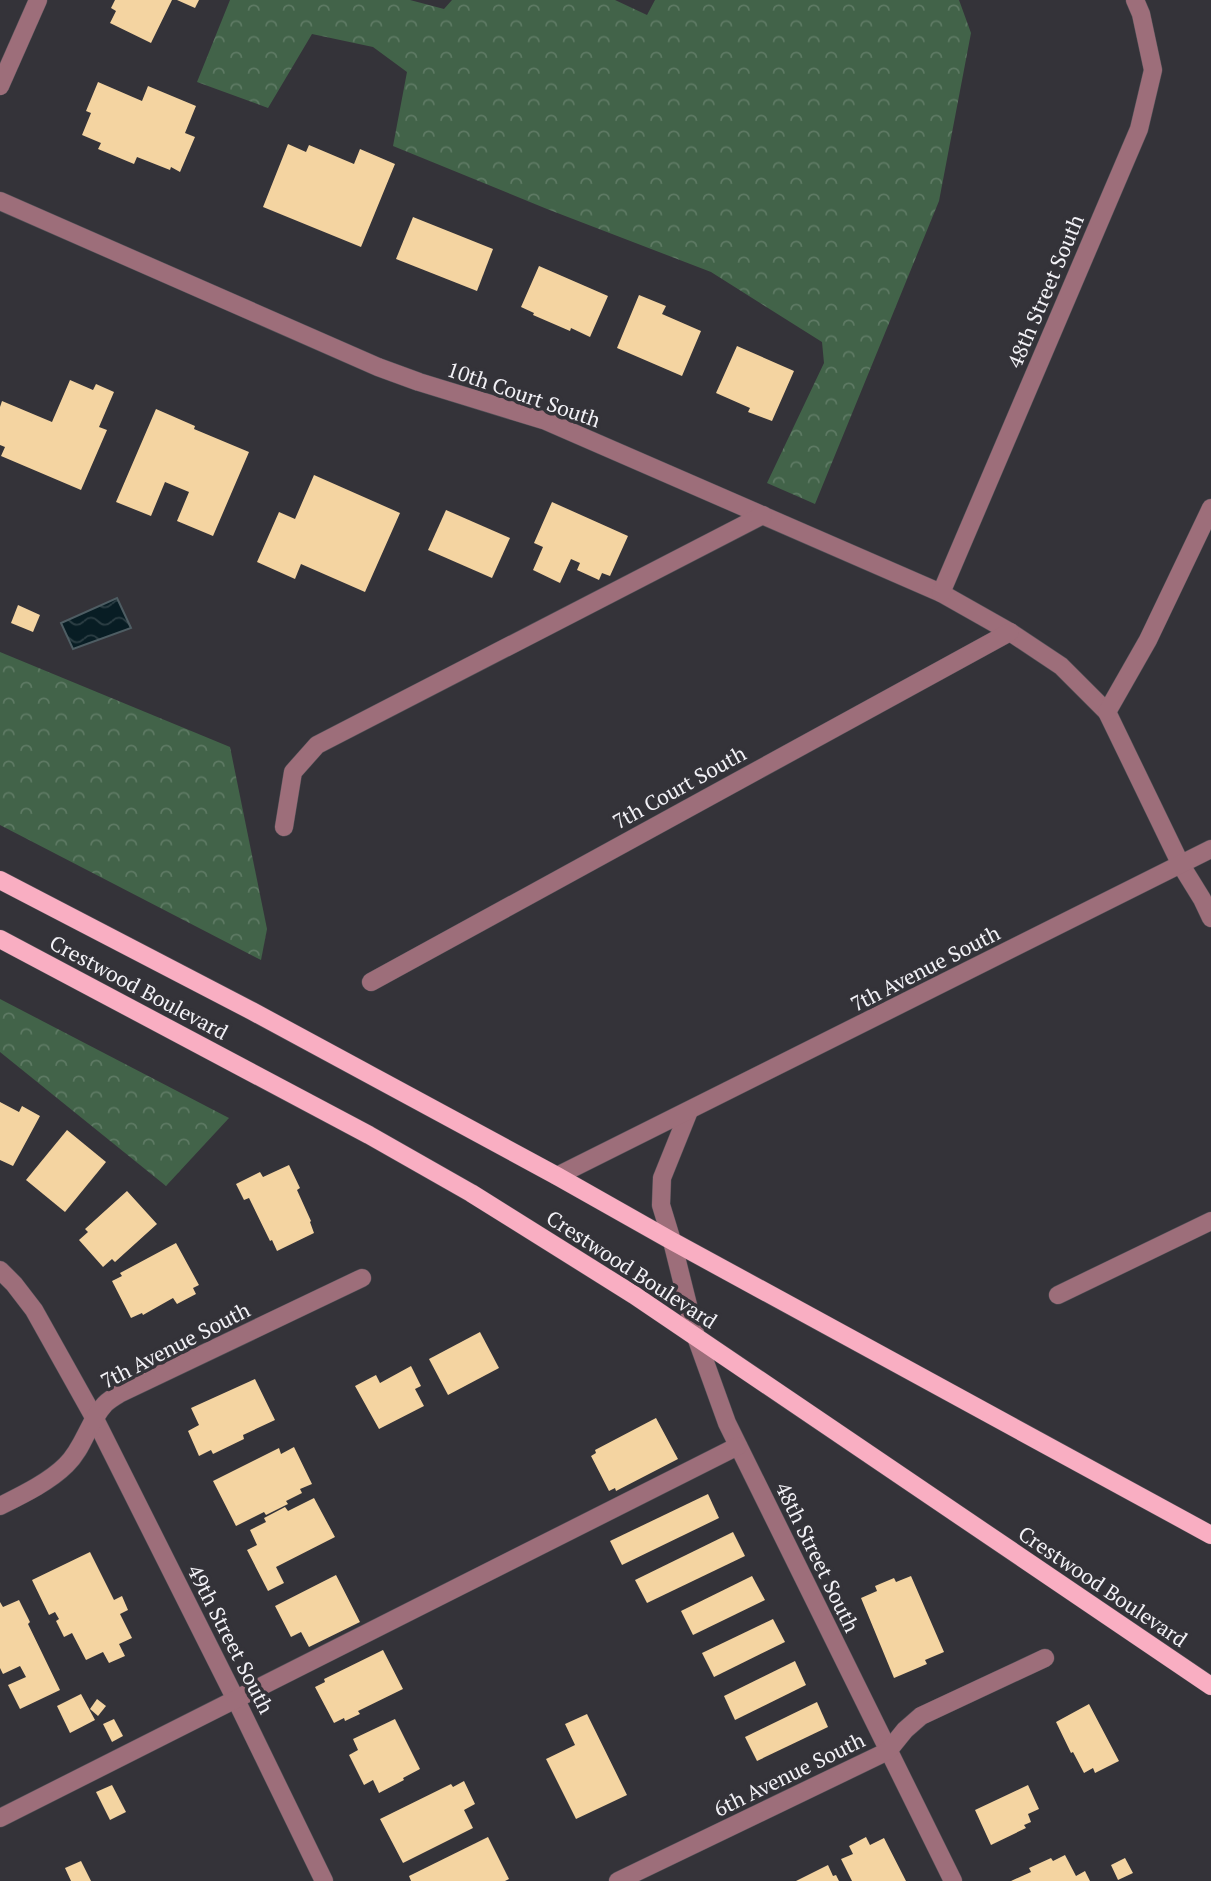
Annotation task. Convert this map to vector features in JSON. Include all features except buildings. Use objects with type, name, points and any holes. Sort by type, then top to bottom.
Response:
[{"type":"main road","name":"Crestwood Boulevard","points":[[0,880],[252,1011],[1211,1535]]},
{"type":"main road","name":"Crestwood Boulevard","points":[[0,939],[369,1136],[471,1193],[570,1254],[1210,1686]]},
{"type":"street","points":[[0,86],[38,0]]},
{"type":"street","name":"48th Street South","points":[[942,593],[1139,129],[1153,70],[1141,14],[1135,0]]},
{"type":"street","name":"10th Court South","points":[[0,201],[379,367],[546,421],[942,593],[1010,632],[1062,666],[1107,712],[1181,865],[1211,918]]},
{"type":"street","points":[[1107,712],[1148,640],[1211,508]]},
{"type":"street","points":[[284,827],[293,772],[317,746],[763,515]]},
{"type":"street","name":"7th Court South","points":[[370,982],[1010,632]]},
{"type":"street","name":"7th Avenue South","points":[[557,1176],[1211,849]]},
{"type":"street","points":[[673,1241],[661,1205],[662,1178],[689,1111]]},
{"type":"street","points":[[1058,1295],[1211,1221]]},
{"type":"street","name":"48th Street South","points":[[673,1241],[696,1337],[727,1423],[953,1881]]},
{"type":"street","name":"49th Street South","points":[[0,1269],[34,1310],[95,1419],[324,1881]]},
{"type":"street","name":"7th Avenue South","points":[[0,1506],[32,1490],[66,1465],[106,1403],[119,1394],[362,1278]]},
{"type":"street","points":[[0,1818],[738,1446]]},
{"type":"street","name":"6th Avenue South","points":[[618,1881],[888,1751],[921,1716],[1045,1658]]},
{"type":"green space","points":[[230,0],[410,0],[444,9],[452,0],[615,0],[647,15],[655,0],[959,0],[971,33],[939,201],[815,504],[767,483],[824,363],[822,342],[711,272],[393,146],[407,72],[373,47],[312,34],[268,108],[197,82]]},
{"type":"green space","points":[[0,652],[230,747],[267,929],[261,960],[0,825]]},
{"type":"green space","points":[[0,999],[229,1118],[166,1186],[0,1052]]},
{"type":"water","points":[[117,598],[131,628],[73,649],[61,623]]}]
